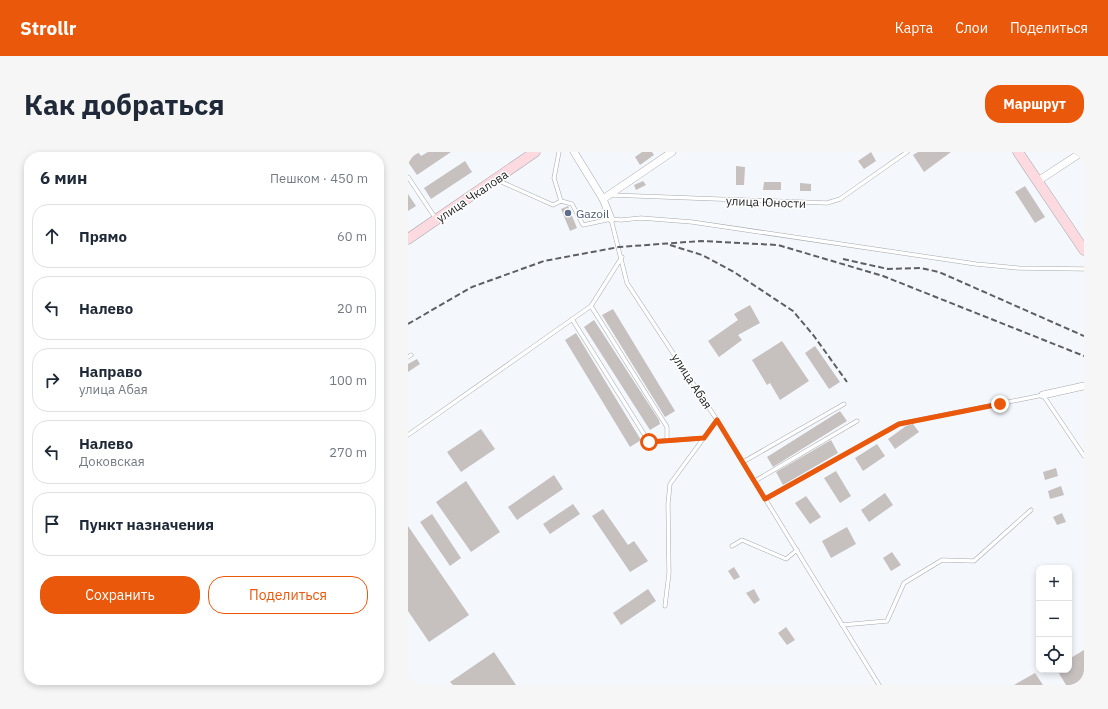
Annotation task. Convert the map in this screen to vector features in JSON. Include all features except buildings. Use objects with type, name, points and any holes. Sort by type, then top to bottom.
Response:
[{"type":"main road","name":"улица Чкалова","points":[[408,239],[535,152]]},
{"type":"main road","points":[[1018,152],[1084,250]]},
{"type":"street","name":"улица Абая","points":[[574,152],[603,199],[611,219]]},
{"type":"street","points":[[603,199],[672,152]]},
{"type":"street","points":[[1038,182],[1082,152]]},
{"type":"street","points":[[1043,395],[1084,386]]},
{"type":"lane","points":[[558,152],[554,178],[561,201]]},
{"type":"lane","name":"улица Юности","points":[[610,194],[827,204],[840,199],[907,152]]},
{"type":"lane","points":[[408,177],[436,220]]},
{"type":"lane","points":[[496,179],[553,205],[561,201],[572,204],[583,226],[611,219],[664,219],[722,225],[828,243],[976,264],[1018,268],[1084,269]]},
{"type":"lane","name":"улица Абая","points":[[611,219],[622,257],[627,283],[717,420],[879,685]]},
{"type":"lane","points":[[408,435],[591,306],[622,257]]},
{"type":"lane","points":[[591,306],[667,428],[667,440]]},
{"type":"lane","points":[[572,319],[649,442],[704,438]]},
{"type":"lane","points":[[765,499],[899,424],[1043,395],[1084,456]]},
{"type":"lane","points":[[743,462],[844,404]]},
{"type":"lane","points":[[665,606],[669,573],[668,504],[670,484],[717,420]]},
{"type":"lane","points":[[755,481],[857,421]]},
{"type":"lane","points":[[842,625],[887,621],[904,583],[942,560],[974,561],[1031,510]]},
{"type":"lane","points":[[732,546],[742,540],[786,558],[797,550]]},
{"type":"railway","points":[[408,324],[472,287],[544,261],[619,247],[701,241],[778,245],[883,276],[1084,356]]},
{"type":"railway","points":[[670,245],[702,255],[734,272],[793,311],[814,336],[847,382]]},
{"type":"railway","points":[[843,259],[888,269],[921,268],[939,272],[1084,336]]},
{"type":"place","name":"Gazoil","points":[[568,213]]},
{"type":"route","points":[[649,442],[704,438],[717,420],[765,499],[899,424],[938,415],[1000,404]]}]
